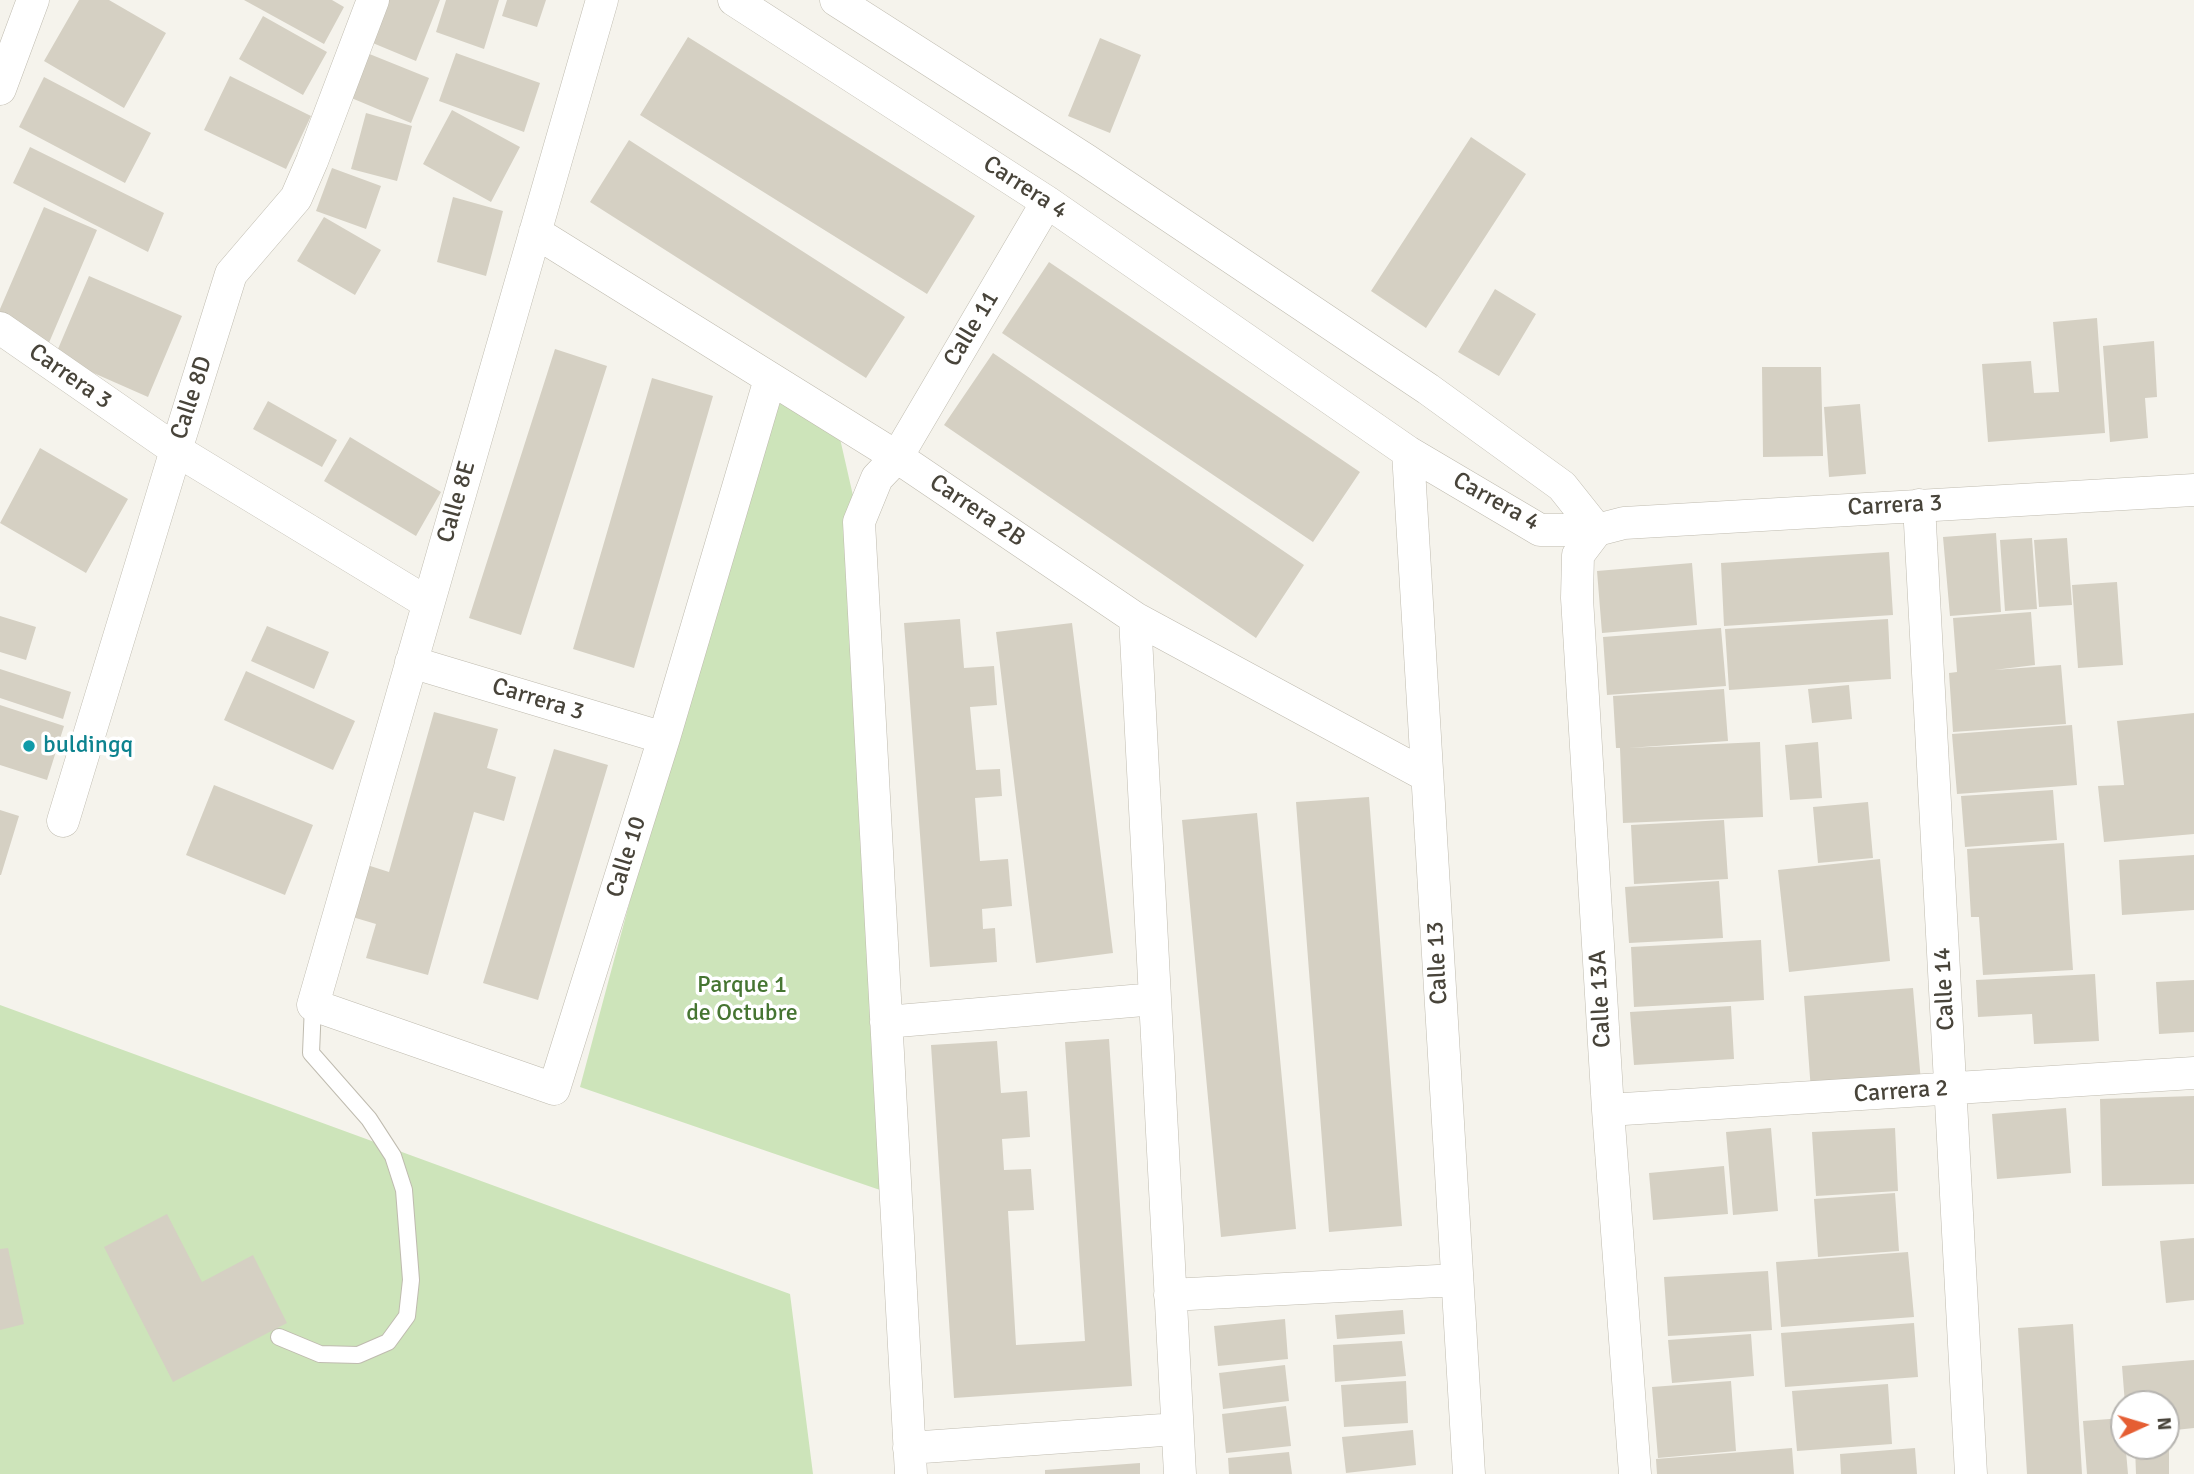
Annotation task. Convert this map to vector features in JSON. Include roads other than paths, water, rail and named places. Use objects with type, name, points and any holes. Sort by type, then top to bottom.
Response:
[{"type":"street","points":[[0,89],[33,0]]},
{"type":"street","name":"Calle 8D","points":[[63,821],[232,274],[296,198],[373,0]]},
{"type":"street","name":"Calle 8E","points":[[313,1004],[602,0]]},
{"type":"street","name":"Carrera 4","points":[[734,0],[1047,202],[1408,452],[1540,530],[1597,530]]},
{"type":"street","name":"Carrera 4","points":[[836,0],[1086,160],[1428,390],[1562,486],[1597,530]]},
{"type":"street","name":"Calle 11","points":[[910,1461],[859,522],[877,478],[897,457],[1047,202]]},
{"type":"street","name":"Carrera 2B","points":[[535,232],[897,457],[1135,618],[1427,776]]},
{"type":"street","name":"Carrera 3","points":[[0,328],[176,450],[428,603]]},
{"type":"street","name":"Calle 10","points":[[313,1004],[554,1089],[664,738],[770,379]]},
{"type":"street","name":"Calle 13","points":[[1408,452],[1469,1474]]},
{"type":"street","name":"Carrera 3","points":[[1597,530],[1624,523],[2194,489]]},
{"type":"street","name":"Calle 14","points":[[1919,505],[1971,1474]]},
{"type":"street","name":"Calle 13A","points":[[1597,530],[1578,555],[1577,598],[1608,1110],[1635,1474]]},
{"type":"street","points":[[1135,618],[1180,1474]]},
{"type":"street","name":"Carrera 3","points":[[411,662],[664,738]]},
{"type":"street","points":[[886,1022],[1155,999]]},
{"type":"street","name":"Carrera 2","points":[[1608,1110],[2194,1073]]},
{"type":"street","points":[[1170,1294],[1457,1280]]},
{"type":"street","points":[[910,1461],[1177,1429]]},
{"type":"lane","points":[[279,1337],[320,1354],[358,1355],[388,1342],[407,1316],[411,1280],[404,1190],[393,1156],[369,1119],[311,1053],[313,1004]]},
{"type":"place","name":"buldingq","points":[[29,746]]},
{"type":"park label","name":"Parque 1 de Octubre","points":[[742,1000]]}]
